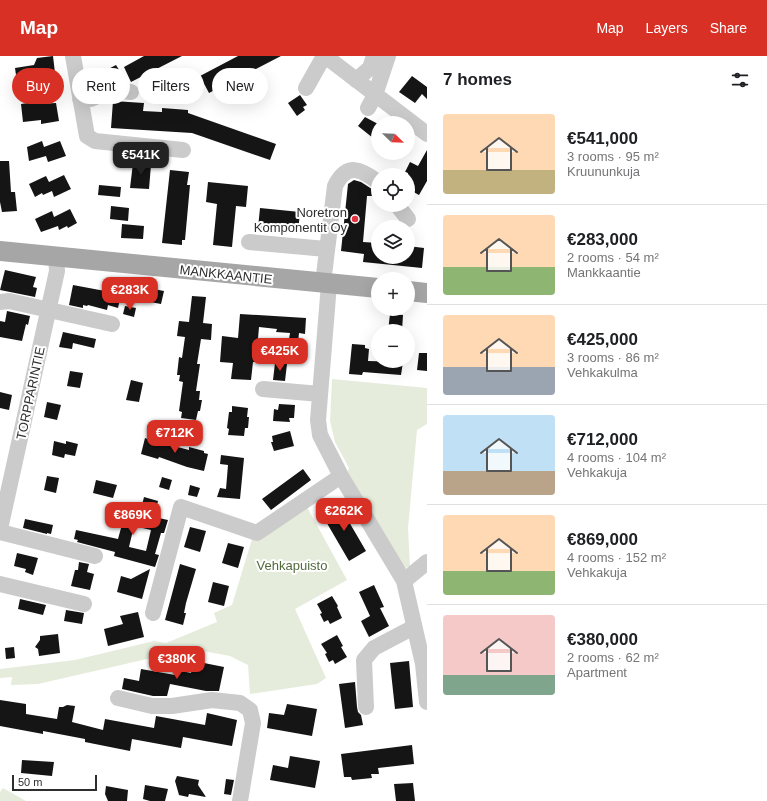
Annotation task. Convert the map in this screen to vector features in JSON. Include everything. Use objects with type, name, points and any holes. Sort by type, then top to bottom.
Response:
[{"type":"main road","name":"MANKKAANTIE","points":[[1,252],[371,287]]},
{"type":"main road","points":[[415,292],[427,293]]},
{"type":"street","points":[[73,56],[75,68]]},
{"type":"street","points":[[306,88],[325,56],[356,80],[372,101],[427,133]]},
{"type":"street","points":[[356,80],[370,68],[374,56]]},
{"type":"street","points":[[372,101],[388,56]]},
{"type":"street","points":[[81,104],[87,136],[94,141],[183,150]]},
{"type":"street","points":[[371,177],[360,170],[353,169],[339,178],[335,186],[326,249],[326,284],[318,420],[320,435],[341,476],[404,581],[414,626],[425,664],[427,702]]},
{"type":"street","points":[[402,212],[408,219]]},
{"type":"street","points":[[249,242],[326,249]]},
{"type":"street","name":"TORPPARINTIE","points":[[0,531],[57,271],[56,257]]},
{"type":"street","points":[[0,302],[9,301],[112,324]]},
{"type":"street","points":[[263,389],[320,394]]},
{"type":"street","points":[[153,613],[181,507],[256,533],[341,476]]},
{"type":"street","points":[[0,531],[95,556]]},
{"type":"street","points":[[404,581],[427,562]]},
{"type":"street","points":[[0,584],[84,604]]},
{"type":"street","points":[[366,707],[364,660],[374,648],[414,626]]},
{"type":"street","points":[[118,698],[152,706],[172,706],[212,700],[240,703],[250,710],[254,723],[240,801]]},
{"type":"green space","points":[[332,379],[427,388],[427,424],[417,430],[408,528],[410,567],[404,568],[347,474],[349,468],[335,442],[330,421]]},
{"type":"green space","name":"Vehkapuisto","points":[[307,507],[347,580],[295,609],[326,678],[317,684],[250,694],[248,665],[230,656],[198,650],[147,659],[38,684],[11,685],[12,677],[0,678],[0,669],[75,660],[154,641],[166,643],[217,622],[214,613],[232,605],[252,539]]},
{"type":"green space","points":[[3,788],[26,801],[0,801],[0,792]]},
{"type":"building","points":[[53,56],[54,68],[15,68],[34,65],[37,58]]},
{"type":"building","points":[[144,56],[182,56],[158,68],[138,68],[138,78],[131,82],[130,68],[124,67]]},
{"type":"building","points":[[238,56],[281,56],[258,68],[215,68]]},
{"type":"building","points":[[116,65],[118,68],[110,68]]},
{"type":"building","points":[[212,70],[212,91],[209,93],[204,84],[204,74]]},
{"type":"building","points":[[412,76],[427,87],[427,99],[422,94],[415,103],[399,92]]},
{"type":"building","points":[[300,95],[307,105],[303,107],[305,110],[297,116],[288,103]]},
{"type":"building","points":[[138,103],[138,104],[144,104],[143,111],[162,112],[162,108],[188,110],[188,113],[276,144],[270,160],[192,133],[111,128],[113,104]]},
{"type":"building","points":[[21,104],[56,104],[59,121],[41,124],[41,120],[23,122]]},
{"type":"building","points":[[365,117],[371,120],[371,136],[358,126]]},
{"type":"building","points":[[42,141],[44,147],[60,141],[66,156],[48,162],[46,156],[29,161],[27,147]]},
{"type":"building","points":[[427,150],[427,181],[419,195],[415,193],[415,168],[407,168],[410,162],[418,166]]},
{"type":"building","points":[[0,161],[9,161],[11,192],[15,192],[17,211],[2,212],[0,202]]},
{"type":"building","points":[[133,163],[151,165],[149,189],[130,188]]},
{"type":"building","points":[[170,170],[189,172],[187,185],[190,185],[185,240],[182,240],[182,245],[162,243]]},
{"type":"building","points":[[64,175],[71,189],[54,197],[52,191],[43,195],[42,193],[35,197],[29,184],[46,176],[49,182]]},
{"type":"building","name":"Noretron Komponentit Oy","points":[[354,180],[361,182],[371,188],[371,196],[367,196],[363,242],[371,243],[371,263],[363,262],[364,254],[341,251],[348,184]]},
{"type":"building","points":[[208,182],[248,186],[246,207],[236,206],[232,247],[213,245],[217,204],[206,202]]},
{"type":"building","points":[[99,185],[121,187],[120,197],[98,195]]},
{"type":"building","points":[[111,206],[129,208],[128,221],[110,219]]},
{"type":"building","points":[[260,208],[300,212],[298,232],[258,228]]},
{"type":"building","points":[[70,209],[77,223],[68,228],[67,226],[59,230],[58,226],[41,232],[35,219],[52,211],[54,217]]},
{"type":"building","points":[[122,224],[144,226],[143,239],[121,238]]},
{"type":"building","name":"Noretron Komponentit Oy","points":[[415,247],[424,248],[422,268],[383,264],[415,264]]},
{"type":"building","points":[[5,270],[36,277],[33,287],[37,288],[35,297],[0,290]]},
{"type":"building","points":[[73,285],[121,294],[118,308],[108,305],[107,310],[88,305],[83,305],[83,308],[69,305]]},
{"type":"building","points":[[148,288],[164,291],[161,304],[145,301]]},
{"type":"building","points":[[192,296],[206,297],[203,323],[212,324],[211,340],[201,339],[197,364],[200,364],[196,391],[200,391],[199,400],[202,400],[200,411],[198,411],[196,420],[181,418],[182,412],[179,411],[183,382],[179,381],[180,375],[177,375],[179,357],[182,358],[185,337],[177,336],[179,321],[189,322]]},
{"type":"building","points":[[125,306],[136,308],[134,317],[123,314]]},
{"type":"building","points":[[7,311],[30,316],[28,325],[26,324],[22,341],[0,337],[0,321],[5,322]]},
{"type":"building","points":[[240,314],[306,318],[305,334],[299,333],[297,352],[287,351],[290,333],[276,332],[277,329],[259,327],[256,362],[253,362],[251,380],[231,379],[233,363],[220,362],[222,336],[238,338]]},
{"type":"building","points":[[390,316],[403,316],[402,324],[389,324]]},
{"type":"building","points":[[63,332],[96,339],[94,348],[73,343],[72,349],[59,347]]},
{"type":"building","points":[[352,344],[365,345],[365,348],[369,349],[368,361],[371,361],[371,368],[402,368],[401,375],[363,372],[362,375],[349,374]]},
{"type":"building","points":[[419,353],[427,353],[427,371],[417,370]]},
{"type":"building","points":[[275,363],[287,364],[285,381],[273,380]]},
{"type":"building","points":[[70,371],[83,373],[80,388],[67,386]]},
{"type":"building","points":[[131,380],[143,383],[139,402],[126,400]]},
{"type":"building","points":[[0,392],[12,395],[9,410],[0,408]]},
{"type":"building","points":[[47,402],[61,405],[57,420],[44,417]]},
{"type":"building","points":[[279,404],[295,405],[294,418],[289,418],[290,422],[273,421],[274,409],[278,410]]},
{"type":"building","points":[[232,406],[248,408],[248,428],[245,428],[244,436],[228,435],[229,429],[227,428],[229,412],[232,412]]},
{"type":"building","points":[[290,431],[294,446],[274,451],[271,442],[273,442],[272,436]]},
{"type":"building","points":[[151,437],[166,441],[165,443],[170,445],[189,450],[189,447],[204,451],[204,453],[208,454],[204,471],[187,467],[159,457],[158,459],[141,454],[145,438],[150,440]]},
{"type":"building","points":[[54,441],[66,444],[66,441],[78,444],[75,456],[65,454],[64,458],[52,455]]},
{"type":"building","points":[[221,455],[244,458],[240,499],[217,497],[220,488],[226,489],[228,465],[220,464]]},
{"type":"building","points":[[303,469],[311,480],[271,510],[262,499]]},
{"type":"building","points":[[47,476],[59,478],[56,493],[44,490]]},
{"type":"building","points":[[162,477],[172,480],[169,490],[159,487]]},
{"type":"building","points":[[96,480],[117,485],[113,498],[93,493]]},
{"type":"building","points":[[190,485],[200,488],[197,497],[188,495]]},
{"type":"building","points":[[144,497],[158,501],[154,517],[168,520],[164,533],[161,533],[155,554],[159,555],[155,567],[114,556],[115,552],[77,542],[78,540],[74,539],[76,530],[118,539],[126,510],[140,513]],"holes":[[[134,526],[151,530],[146,551],[129,547]]]},
{"type":"building","points":[[338,503],[366,551],[349,561],[321,513]]},
{"type":"building","points":[[25,519],[53,525],[51,534],[23,528]]},
{"type":"building","points":[[190,527],[206,531],[200,552],[184,547]]},
{"type":"building","points":[[228,543],[244,547],[238,568],[222,563]]},
{"type":"building","points":[[17,553],[38,558],[33,575],[25,572],[26,569],[14,566]]},
{"type":"building","points":[[79,562],[89,564],[87,572],[94,574],[90,590],[71,586],[75,570],[78,570]]},
{"type":"building","points":[[180,564],[196,569],[186,603],[184,613],[186,613],[183,625],[165,620]]},
{"type":"building","points":[[150,569],[142,599],[117,592],[121,576],[131,579]]},
{"type":"building","points":[[213,582],[229,586],[224,606],[208,602]]},
{"type":"building","points":[[374,585],[384,607],[380,608],[389,626],[369,637],[361,621],[370,616],[359,592]]},
{"type":"building","points":[[332,596],[338,606],[337,607],[342,618],[330,624],[328,620],[324,622],[320,614],[322,613],[317,604]]},
{"type":"building","points":[[20,599],[46,605],[43,615],[18,609]]},
{"type":"building","points":[[66,610],[84,613],[82,624],[64,621]]},
{"type":"building","points":[[138,612],[144,637],[108,646],[104,629],[123,624],[120,616]]},
{"type":"building","points":[[58,634],[60,653],[39,656],[38,649],[35,647],[40,640],[40,636]]},
{"type":"building","points":[[337,635],[343,646],[341,647],[347,657],[335,664],[333,660],[329,662],[325,654],[327,653],[321,644]]},
{"type":"building","points":[[14,647],[15,658],[6,659],[5,648]]},
{"type":"building","points":[[194,661],[224,667],[219,691],[206,691],[170,684],[167,696],[153,696],[122,689],[124,678],[139,681],[141,669],[175,675],[176,670],[191,673]]},
{"type":"building","points":[[409,661],[413,707],[395,709],[390,663]]},
{"type":"building","points":[[355,682],[357,707],[358,712],[361,715],[363,725],[345,728],[339,684]]},
{"type":"building","points":[[0,700],[26,704],[26,714],[57,719],[59,707],[67,705],[75,706],[72,722],[103,730],[105,719],[154,728],[156,716],[205,725],[207,713],[237,720],[232,746],[183,737],[181,748],[132,739],[130,751],[85,742],[85,739],[43,731],[43,734],[0,726]]},
{"type":"building","points":[[287,704],[317,709],[312,736],[267,728],[269,713],[284,715]]},
{"type":"building","points":[[412,745],[414,764],[378,768],[379,774],[371,774],[372,778],[352,780],[351,777],[344,777],[341,754]]},
{"type":"building","points":[[290,756],[320,761],[315,788],[270,780],[273,765],[288,768]]},
{"type":"building","points":[[22,760],[54,762],[52,776],[21,773]]},
{"type":"building","points":[[177,776],[199,780],[198,785],[206,797],[189,794],[188,797],[179,795],[175,781]]},
{"type":"building","points":[[226,779],[234,780],[231,795],[224,794]]},
{"type":"building","points":[[413,783],[415,801],[396,801],[394,784]]},
{"type":"building","points":[[145,785],[168,789],[165,801],[150,801],[143,799]]},
{"type":"building","points":[[106,786],[128,790],[127,801],[108,801],[105,794]]},
{"type":"place","name":"Noretron Komponentit Oy","points":[[355,219]]}]
